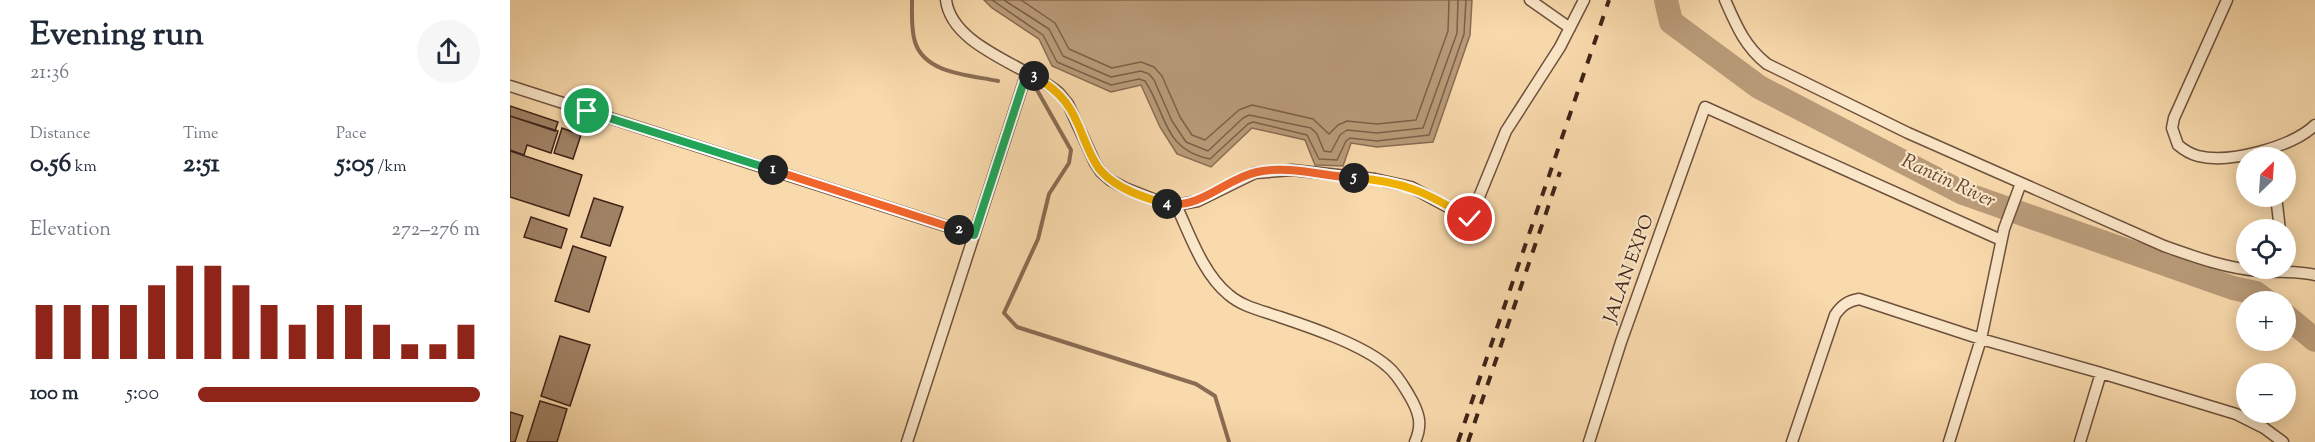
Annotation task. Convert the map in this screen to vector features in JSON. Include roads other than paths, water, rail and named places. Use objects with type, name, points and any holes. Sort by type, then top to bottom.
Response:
[{"type":"street","points":[[946,0],[948,14],[961,31],[1051,85],[1068,104],[1095,162],[1110,180],[1141,195],[1176,205],[1198,201],[1255,173],[1292,170],[1375,179],[1411,187],[1470,219],[1506,132],[1570,28],[1584,0]]},
{"type":"street","points":[[1530,0],[1570,28]]},
{"type":"street","points":[[1725,0],[1744,41],[1756,56],[1767,64],[1908,134],[2164,246],[2204,260],[2236,267]]},
{"type":"street","points":[[2227,0],[2178,104],[2172,128],[2178,145],[2186,151],[2208,158],[2236,156]]},
{"type":"street","points":[[907,442],[1027,72]]},
{"type":"street","points":[[510,86],[974,235]]},
{"type":"street","name":"JALAN EXPO","points":[[1589,442],[1621,342],[1705,107],[2002,235]]},
{"type":"street","points":[[2281,147],[2315,125]]},
{"type":"street","points":[[1948,442],[1981,339],[2002,235],[2021,183]]},
{"type":"street","points":[[1176,205],[1201,255],[1215,278],[1231,297],[1254,308],[1337,338],[1388,366],[1398,376],[1418,411],[1421,423],[1414,442]]},
{"type":"street","points":[[2296,272],[2315,275]]},
{"type":"street","points":[[1792,442],[1835,315],[1849,301],[1859,299],[1981,339],[2236,414],[2264,428],[2283,442]]},
{"type":"street","points":[[2080,442],[2101,373]]},
{"type":"water","points":[[984,0],[1472,0],[1470,35],[1433,142],[1377,147],[1351,143],[1343,166],[1315,165],[1305,140],[1252,128],[1211,167],[1177,154],[1160,127],[1141,85],[1111,92],[1052,66],[1039,39],[992,8]]},
{"type":"waterway","points":[[912,0],[915,42],[920,53],[928,61],[950,71],[998,81]]},
{"type":"waterway","name":"Rantin River","points":[[1666,0],[1671,22],[1759,87],[1963,193],[2247,291]]},
{"type":"waterway","points":[[1037,90],[1071,150],[1069,163],[1049,194],[1038,239],[1004,313],[1017,327],[1196,384],[1215,396],[1229,442]]},
{"type":"waterway","name":"Rantin River","points":[[2296,324],[2315,340]]},
{"type":"railway","points":[[1458,442],[1609,0]]},
{"type":"railway","points":[[1468,442],[1560,172]]}]
